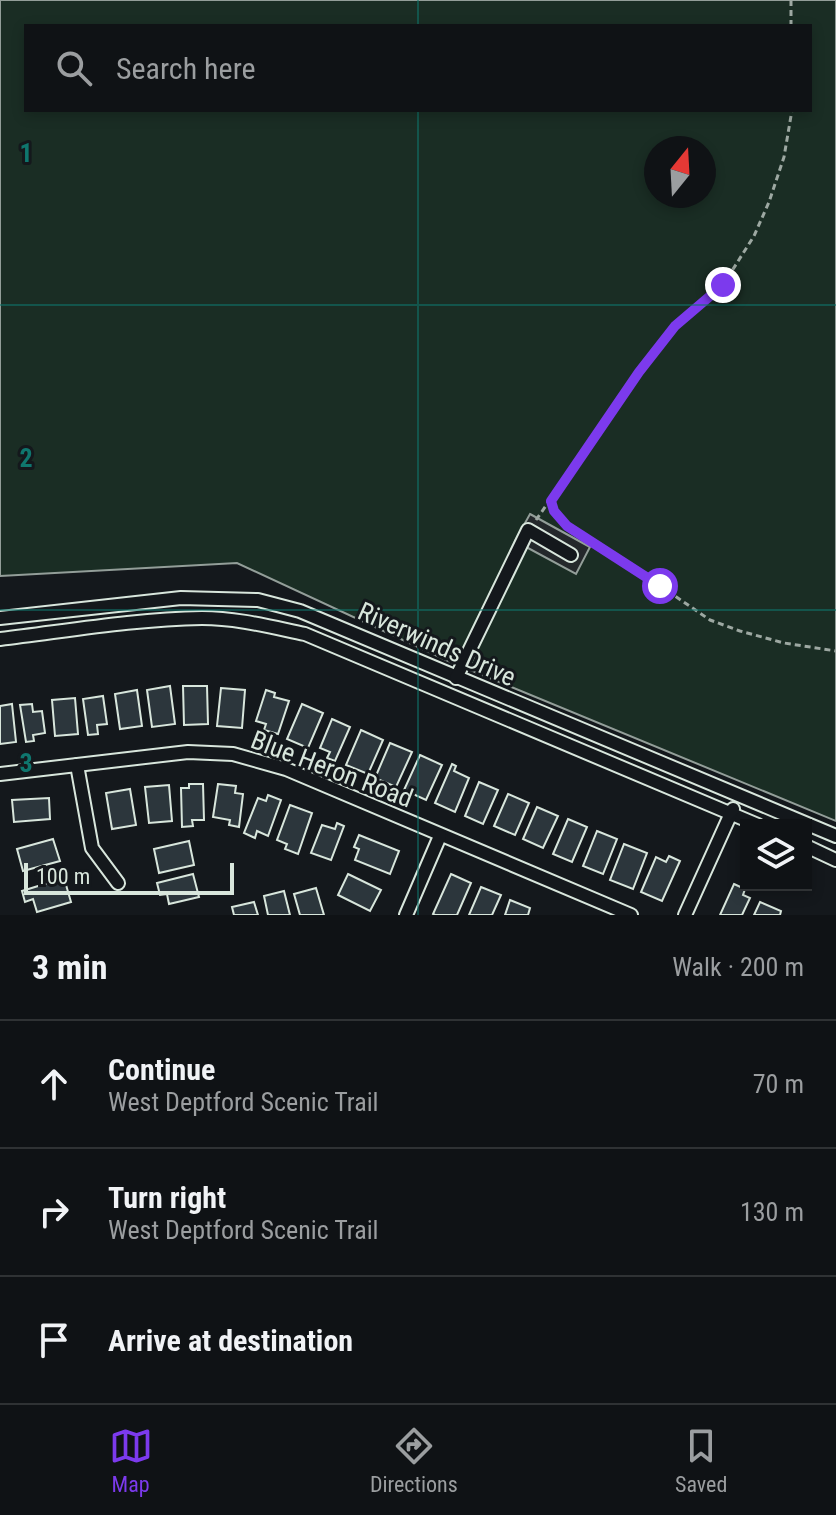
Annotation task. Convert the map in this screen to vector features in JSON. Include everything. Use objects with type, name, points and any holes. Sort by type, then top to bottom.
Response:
[{"type":"street","points":[[456,678],[528,530],[571,555]]},
{"type":"street","name":"Riverwinds Drive","points":[[0,618],[181,598],[258,600],[335,623],[456,678],[836,836]]},
{"type":"street","name":"Riverwinds Drive","points":[[0,639],[150,621],[204,618],[257,623],[305,634],[744,819]]},
{"type":"street","name":"Blue Heron Road","points":[[0,774],[188,752],[233,754],[286,769],[631,915]]},
{"type":"street","points":[[77,765],[92,848],[118,883]]},
{"type":"street","points":[[685,915],[739,795]]},
{"type":"street","points":[[406,915],[440,836]]},
{"type":"street","points":[[812,849],[836,860]]},
{"type":"path","points":[[791,0],[791,24]]},
{"type":"path","points":[[528,530],[639,372],[675,326],[723,285],[754,236],[784,157],[792,112]]},
{"type":"path","points":[[551,501],[554,511],[567,526],[593,540],[710,620],[784,643],[836,651]]},
{"type":"green space","points":[[0,0],[836,0],[836,821],[446,660],[237,563],[0,576]]},
{"type":"shaded area","points":[[530,514],[590,547],[576,574],[515,541]]},
{"type":"building","points":[[170,686],[175,724],[152,727],[147,690]]},
{"type":"building","points":[[183,686],[207,686],[208,724],[184,725]]},
{"type":"building","points":[[221,688],[245,690],[242,728],[217,726]]},
{"type":"building","points":[[137,690],[142,726],[120,729],[115,694]]},
{"type":"building","points":[[266,690],[275,693],[274,697],[289,701],[278,734],[264,730],[266,724],[256,721]]},
{"type":"building","points":[[103,696],[107,724],[97,725],[98,734],[88,735],[83,699]]},
{"type":"building","points":[[75,698],[78,734],[55,736],[52,700]]},
{"type":"building","points":[[12,704],[16,742],[0,744],[0,706]]},
{"type":"building","points":[[32,704],[33,712],[42,711],[45,733],[33,735],[34,741],[26,742],[20,705]]},
{"type":"building","points":[[302,704],[323,713],[308,748],[287,739]]},
{"type":"building","points":[[332,719],[350,727],[335,761],[327,758],[330,752],[320,748]]},
{"type":"building","points":[[361,730],[383,740],[368,774],[346,765]]},
{"type":"building","points":[[390,743],[412,752],[396,787],[375,778]]},
{"type":"building","points":[[420,755],[442,765],[426,800],[404,790]]},
{"type":"building","points":[[452,764],[456,766],[454,771],[469,778],[455,812],[435,803]]},
{"type":"building","points":[[479,782],[498,790],[483,824],[465,816]]},
{"type":"building","points":[[189,784],[203,784],[204,820],[192,820],[193,826],[182,827],[181,788],[189,788]]},
{"type":"building","points":[[218,784],[236,786],[235,793],[243,794],[239,827],[229,825],[230,820],[213,817]]},
{"type":"building","points":[[169,785],[172,821],[149,823],[145,787]]},
{"type":"building","points":[[130,789],[136,825],[112,829],[106,793]]},
{"type":"building","points":[[508,794],[529,803],[515,835],[494,826]]},
{"type":"building","points":[[268,795],[281,800],[268,836],[257,831],[255,838],[244,833],[258,798],[266,801]]},
{"type":"building","points":[[49,798],[50,819],[14,822],[12,800]]},
{"type":"building","points":[[290,805],[312,813],[298,854],[285,849],[287,844],[277,840]]},
{"type":"building","points":[[537,807],[558,816],[543,848],[523,839]]},
{"type":"building","points":[[568,819],[587,827],[572,862],[553,854]]},
{"type":"building","points":[[337,823],[344,826],[331,860],[311,853],[322,825],[335,829]]},
{"type":"building","points":[[597,831],[617,839],[603,874],[583,866]]},
{"type":"building","points":[[359,835],[399,851],[390,874],[355,860],[359,849],[354,847]]},
{"type":"building","points":[[53,839],[60,861],[23,871],[17,849]]},
{"type":"building","points":[[189,841],[194,865],[159,873],[154,849]]},
{"type":"building","points":[[624,844],[647,853],[633,889],[610,880]]},
{"type":"building","points":[[669,856],[680,861],[662,901],[641,892],[656,857],[666,862]]},
{"type":"building","points":[[193,874],[199,897],[169,904],[167,894],[160,895],[157,883]]},
{"type":"building","points":[[348,874],[381,890],[370,911],[338,895]]},
{"type":"building","points":[[451,874],[471,883],[457,915],[435,915],[433,914]]},
{"type":"building","points":[[64,878],[71,902],[37,912],[33,899],[25,902],[22,891]]},
{"type":"building","points":[[734,884],[740,887],[740,891],[744,891],[743,895],[750,898],[742,915],[720,915]]},
{"type":"building","points":[[481,887],[501,895],[492,915],[469,915]]},
{"type":"building","points":[[316,888],[324,915],[300,915],[294,894]]},
{"type":"building","points":[[284,891],[290,915],[268,915],[264,896]]},
{"type":"building","points":[[510,900],[530,908],[528,915],[505,915]]},
{"type":"building","points":[[254,902],[258,915],[234,915],[232,907]]},
{"type":"building","points":[[760,902],[781,911],[780,915],[754,915]]},
{"type":"route","points":[[660,586],[567,526],[554,511],[551,501],[639,372],[675,326],[723,285]]}]
